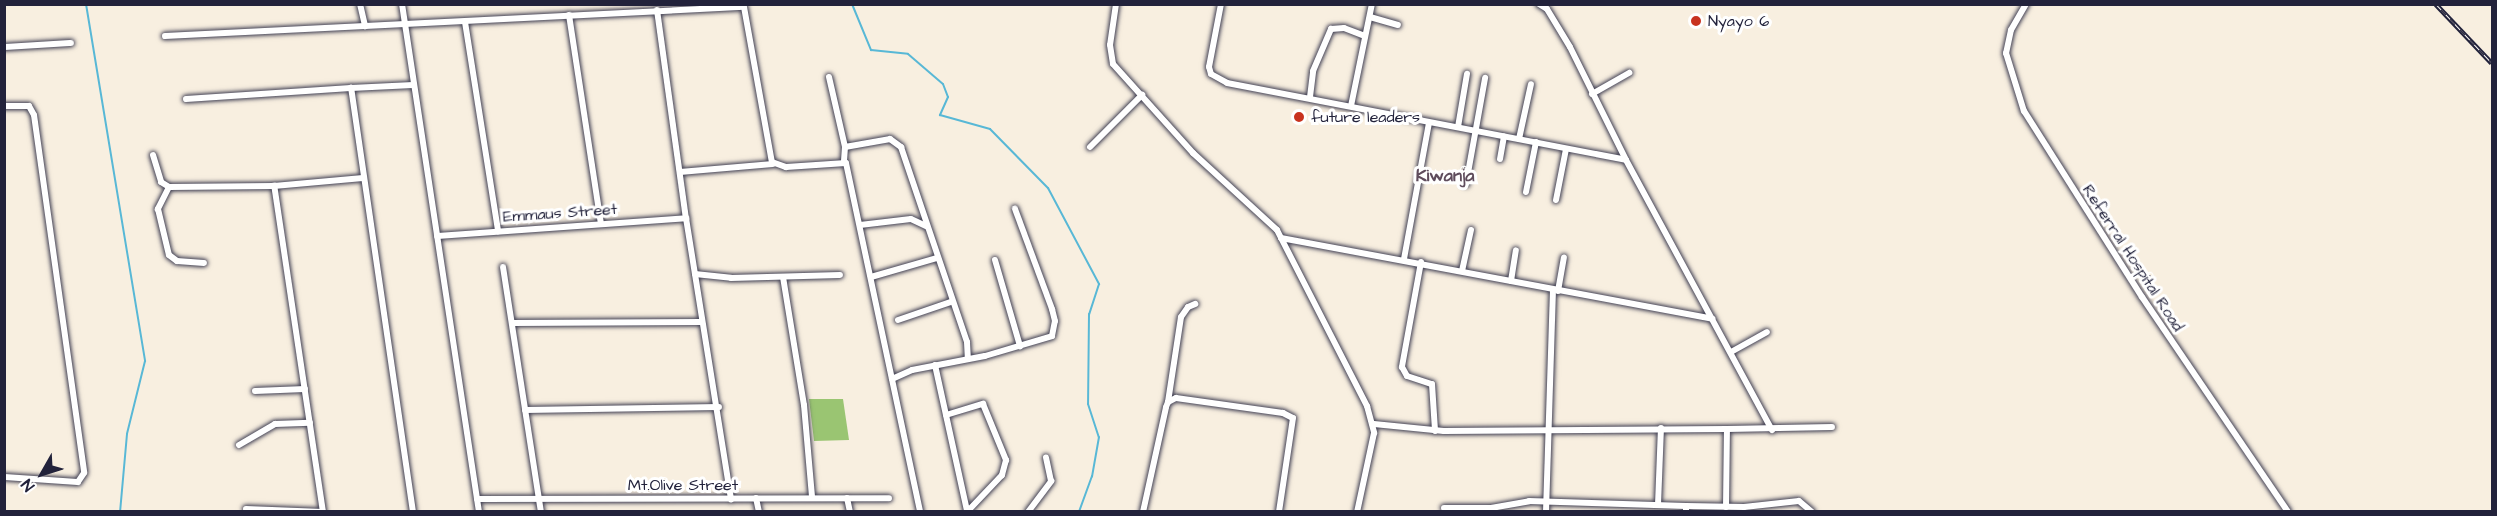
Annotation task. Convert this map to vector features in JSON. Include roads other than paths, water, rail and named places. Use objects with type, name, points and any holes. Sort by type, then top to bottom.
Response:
[{"type":"street","points":[[360,4],[365,26]]},
{"type":"street","points":[[402,4],[479,512]]},
{"type":"street","points":[[1116,4],[1111,59],[1193,153],[1281,238],[1374,424],[1357,512]]},
{"type":"street","points":[[1221,4],[1211,74],[1227,83],[1310,97],[1429,123],[1626,160]]},
{"type":"street","points":[[1351,106],[1372,4]]},
{"type":"street","points":[[1539,4],[1546,7],[1772,429]]},
{"type":"street","name":"Referral Hospital Road","points":[[2026,4],[2011,30],[2006,53],[2024,111],[2142,297],[2288,512]]},
{"type":"street","points":[[165,36],[465,22],[657,10],[744,8],[773,164]]},
{"type":"street","points":[[657,10],[686,218],[702,322],[719,407],[731,499]]},
{"type":"street","points":[[569,15],[601,223]]},
{"type":"street","points":[[1370,18],[1398,25]]},
{"type":"street","points":[[465,22],[498,231]]},
{"type":"street","points":[[1310,97],[1313,71],[1331,29],[1344,28],[1365,36]]},
{"type":"street","points":[[4,47],[72,43]]},
{"type":"street","points":[[1592,94],[1629,73]]},
{"type":"street","points":[[1458,127],[1467,74]]},
{"type":"street","points":[[829,77],[845,147],[844,161],[860,225],[920,512]]},
{"type":"street","points":[[1466,184],[1485,78]]},
{"type":"street","points":[[1519,139],[1531,84]]},
{"type":"street","points":[[186,99],[413,86]]},
{"type":"street","points":[[351,88],[413,512]]},
{"type":"street","points":[[1090,147],[1142,95]]},
{"type":"street","points":[[4,106],[29,106],[34,115],[84,473],[82,480],[71,482],[4,477]]},
{"type":"street","points":[[1404,259],[1429,123]]},
{"type":"street","points":[[1500,159],[1504,136]]},
{"type":"street","points":[[845,147],[890,139],[897,142],[951,302],[967,342],[968,359]]},
{"type":"street","points":[[1526,192],[1536,142]]},
{"type":"street","points":[[1556,200],[1566,149]]},
{"type":"street","points":[[153,155],[161,182],[169,188],[274,186],[363,178]]},
{"type":"street","points":[[680,172],[773,164],[813,166],[844,161]]},
{"type":"street","points":[[246,509],[323,512],[274,186]]},
{"type":"street","points":[[169,188],[158,209],[169,255],[177,261],[204,263]]},
{"type":"street","points":[[892,379],[935,365],[968,359],[1052,336],[1055,321],[1041,270],[1015,209]]},
{"type":"street","name":"Emmaus Street","points":[[437,236],[686,218]]},
{"type":"street","points":[[860,225],[911,219],[926,226]]},
{"type":"street","points":[[1462,271],[1471,230]]},
{"type":"street","points":[[1281,238],[1420,262],[1712,319]]},
{"type":"street","points":[[1511,281],[1516,250]]},
{"type":"street","points":[[871,277],[937,258]]},
{"type":"street","points":[[1546,512],[1555,290],[1564,258]]},
{"type":"street","points":[[995,260],[1020,346]]},
{"type":"street","points":[[1420,262],[1402,367],[1407,376],[1432,384],[1436,431]]},
{"type":"street","points":[[503,267],[541,512]]},
{"type":"street","points":[[695,274],[783,278],[840,275]]},
{"type":"street","points":[[783,278],[804,405],[812,498]]},
{"type":"street","points":[[898,320],[951,302]]},
{"type":"street","points":[[1143,512],[1168,402],[1181,317],[1188,307],[1195,304]]},
{"type":"street","points":[[512,324],[702,322]]},
{"type":"street","points":[[1731,352],[1767,332]]},
{"type":"street","points":[[935,365],[967,511]]},
{"type":"street","points":[[255,391],[305,389]]},
{"type":"street","points":[[1168,402],[1186,398],[1291,416],[1294,422],[1280,511]]},
{"type":"street","points":[[946,415],[983,405],[1006,460],[1002,475],[967,511]]},
{"type":"street","points":[[525,410],[719,407]]},
{"type":"street","points":[[239,445],[275,424],[310,423]]},
{"type":"street","points":[[1374,424],[1436,431],[1832,427]]},
{"type":"street","points":[[1658,505],[1661,428]]},
{"type":"street","points":[[1726,507],[1727,429]]},
{"type":"street","points":[[1028,512],[1051,481],[1046,458]]},
{"type":"street","points":[[756,498],[759,512]]},
{"type":"street","points":[[847,498],[850,512]]},
{"type":"street","name":"Mt.Olive Street","points":[[477,499],[889,498]]},
{"type":"street","points":[[1444,508],[1491,510],[1529,501],[1658,505],[1686,509],[1726,507],[1744,509],[1800,501],[1812,512]]},
{"type":"waterway","points":[[86,4],[145,361],[127,434],[120,512]]},
{"type":"waterway","points":[[852,4],[871,50],[908,54],[943,84],[948,97],[940,115],[990,129],[1048,188],[1099,284],[1089,314],[1088,404],[1099,437],[1092,476],[1079,512]]},
{"type":"railway","points":[[2436,4],[2492,63]]},
{"type":"place","name":"Nyayo 6","points":[[1696,21]]},
{"type":"place","name":"future leaders","points":[[1299,117]]},
{"type":"district","name":"Kiwanja","points":[[1445,176]]}]
